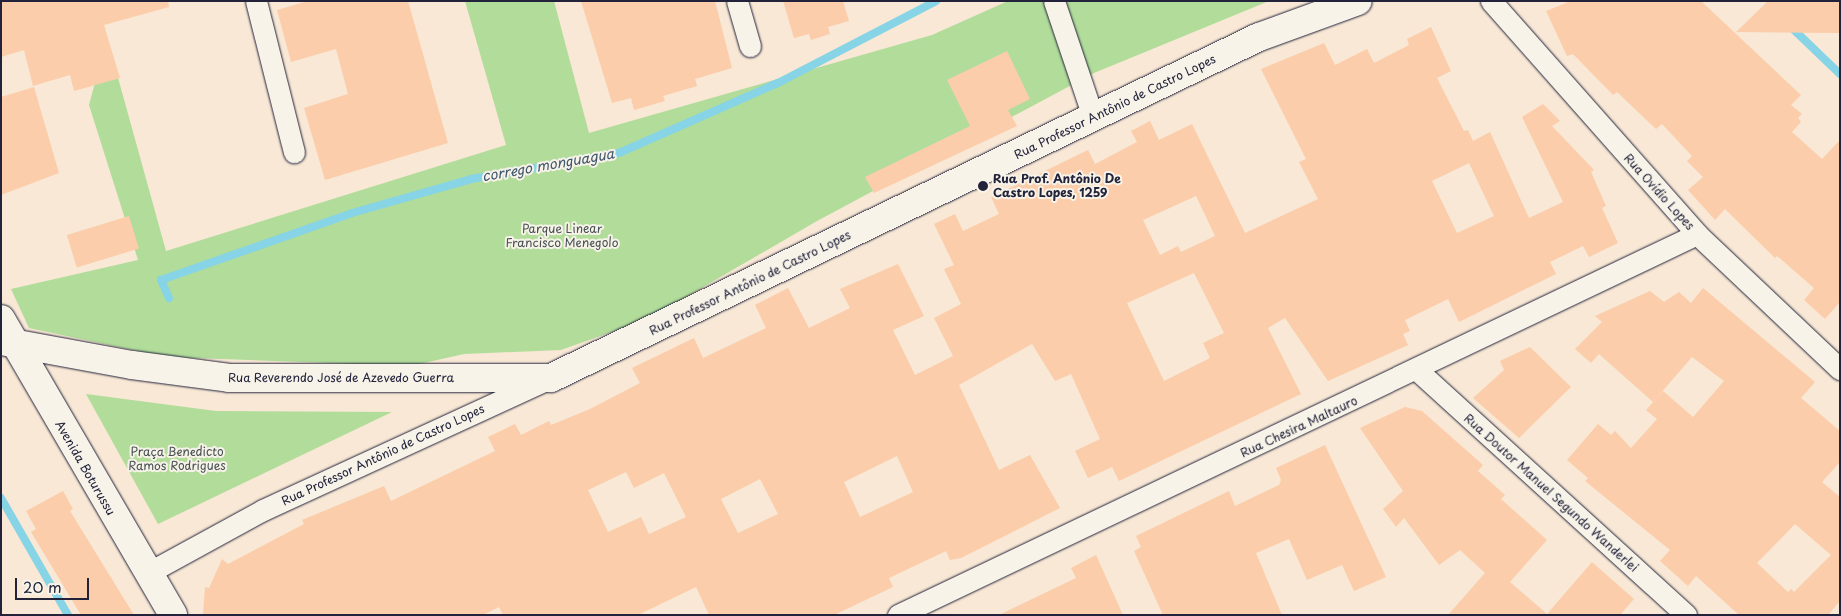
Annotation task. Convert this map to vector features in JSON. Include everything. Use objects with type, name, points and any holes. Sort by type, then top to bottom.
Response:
[{"type":"main road","name":"Rua Professor Antônio de Castro Lopes","points":[[551,378],[1258,37],[1358,1]]},
{"type":"main road","name":"Avenida Boturussu","points":[[1,319],[7,343],[146,574],[173,615]]},
{"type":"main road","name":"Rua Reverendo José de Azevedo Guerra","points":[[7,343],[229,378],[551,378]]},
{"type":"street","points":[[256,1],[294,152]]},
{"type":"street","points":[[737,1],[750,46]]},
{"type":"street","points":[[1054,1],[1094,117]]},
{"type":"street","name":"Rua Ovídio Lopes","points":[[1491,1],[1697,234],[1840,369]]},
{"type":"street","name":"Rua Chesira Maltauro","points":[[898,615],[1418,370],[1697,234]]},
{"type":"street","name":"Rua Doutor Manuel Segundo Wanderlei","points":[[1418,370],[1686,615]]},
{"type":"street","name":"Rua Professor Antônio de Castro Lopes","points":[[146,574],[263,510],[551,378]]},
{"type":"green space","name":"Parque Linear Francisco Menegolo","points":[[465,1],[554,1],[589,133],[932,35],[1008,1],[1269,1],[1094,73],[817,221],[648,319],[561,350],[464,354],[410,366],[166,357],[29,328],[11,289],[138,260],[89,105],[107,38],[166,251],[506,145]]},
{"type":"green space","name":"Praça Benedicto Ramos Rodrigues","points":[[86,394],[216,411],[392,412],[158,524]]},
{"type":"building","points":[[1,1],[168,1],[169,7],[104,25],[120,78],[74,91],[70,75],[33,86],[24,50],[1,57]]},
{"type":"building","points":[[308,1],[408,1],[448,143],[325,180],[304,108],[348,94],[336,49],[291,62],[277,10]]},
{"type":"building","points":[[581,1],[715,1],[732,68],[695,79],[697,86],[663,96],[665,101],[634,110],[631,98],[612,103]]},
{"type":"building","points":[[783,1],[843,1],[849,21],[828,27],[830,34],[811,40],[809,34],[794,38]]},
{"type":"building","points":[[1571,1],[1701,1],[1801,95],[1791,105],[1802,114],[1798,118],[1801,122],[1792,132],[1822,159],[1840,140],[1840,302],[1825,319],[1804,300],[1814,288],[1777,256],[1775,258],[1725,209],[1715,220],[1688,190],[1703,177],[1687,161],[1692,156],[1662,124],[1656,129],[1617,92],[1613,95],[1573,54],[1567,56],[1546,11]]},
{"type":"building","points":[[1768,1],[1840,1],[1840,33],[1736,32]]},
{"type":"building","points":[[1431,27],[1451,71],[1437,78],[1464,131],[1468,130],[1473,141],[1490,132],[1529,218],[1563,202],[1522,117],[1543,104],[1560,121],[1552,126],[1594,170],[1591,172],[1606,206],[1602,208],[1618,243],[1589,257],[1583,246],[1550,262],[1556,274],[1459,322],[1448,299],[1405,320],[1410,331],[1403,334],[1408,345],[1328,381],[1285,318],[1268,328],[1301,394],[1119,481],[1112,467],[1088,478],[1075,451],[1100,439],[1071,374],[1055,381],[1032,344],[959,385],[999,470],[1030,455],[1060,508],[961,558],[950,560],[946,551],[889,578],[893,587],[834,615],[709,615],[696,587],[638,615],[503,615],[499,607],[483,615],[203,615],[205,587],[209,588],[222,559],[228,564],[304,524],[302,520],[384,486],[391,501],[495,451],[488,437],[515,424],[521,435],[549,421],[551,425],[590,409],[640,383],[632,368],[694,338],[703,358],[766,328],[755,305],[788,288],[809,328],[850,308],[840,289],[898,264],[924,316],[893,330],[915,375],[953,356],[934,318],[961,304],[944,269],[954,265],[934,224],[955,214],[963,231],[999,214],[991,197],[1088,150],[1095,164],[1137,142],[1131,131],[1150,121],[1159,140],[1192,124],[1245,233],[1318,199],[1299,162],[1306,159],[1261,69],[1324,43],[1335,65],[1367,49],[1374,63],[1409,45],[1407,39]],"holes":[[[1469,163],[1494,216],[1457,233],[1432,181]],[[1196,196],[1215,236],[1181,252],[1178,246],[1160,255],[1143,220]],[[1194,273],[1224,333],[1203,343],[1210,358],[1164,381],[1127,303]],[[897,456],[913,492],[860,517],[844,482]],[[626,472],[634,488],[664,473],[686,517],[649,534],[641,517],[608,532],[588,490]],[[760,479],[778,514],[738,533],[721,499]]]},
{"type":"building","points":[[1007,51],[1030,99],[1008,110],[1017,126],[874,193],[865,177],[970,126],[947,80]]},
{"type":"building","points":[[34,87],[59,173],[1,195],[1,97]]},
{"type":"building","points":[[129,216],[139,249],[77,268],[67,235]]},
{"type":"building","points":[[1703,288],[1815,382],[1801,398],[1840,431],[1840,462],[1822,482],[1840,497],[1840,601],[1828,615],[1739,615],[1696,576],[1688,586],[1660,561],[1670,550],[1585,481],[1588,478],[1567,460],[1598,424],[1611,435],[1615,431],[1631,448],[1657,419],[1646,410],[1663,391],[1693,417],[1724,381],[1692,357],[1653,402],[1599,354],[1591,363],[1575,349],[1602,322],[1595,316],[1650,291],[1664,302],[1679,292],[1691,303]],"holes":[[[1795,524],[1831,555],[1794,592],[1791,589],[1788,592],[1757,563]]]},
{"type":"building","points":[[1530,347],[1571,387],[1519,438],[1473,398],[1504,370],[1500,361]]},
{"type":"building","points":[[1405,407],[1422,411],[1483,465],[1478,471],[1505,495],[1501,499],[1547,540],[1510,582],[1547,614],[1592,562],[1634,599],[1620,615],[1448,615],[1485,573],[1460,550],[1439,565],[1404,518],[1396,527],[1383,509],[1403,491],[1360,428]]},
{"type":"building","points":[[1325,445],[1386,577],[1354,591],[1342,565],[1307,580],[1289,539],[1256,553],[1282,615],[1163,615],[1134,551],[1141,547],[1136,536],[1229,491],[1235,506],[1279,485],[1281,480],[1276,468]]},
{"type":"building","points":[[63,491],[73,509],[70,511],[134,615],[81,615],[31,532],[36,529],[26,511]]},
{"type":"building","points":[[1096,555],[1123,615],[999,615],[1076,578],[1071,568]]},
{"type":"waterway","name":"corrego monguagua","points":[[169,298],[161,280],[352,213],[471,179],[619,153],[778,83],[936,1]]},
{"type":"waterway","points":[[1791,27],[1840,74]]},
{"type":"waterway","points":[[1,498],[68,615]]},
{"type":"place","name":"Rua Prof. Antônio De Castro Lopes, 1259","points":[[983,186]]}]
